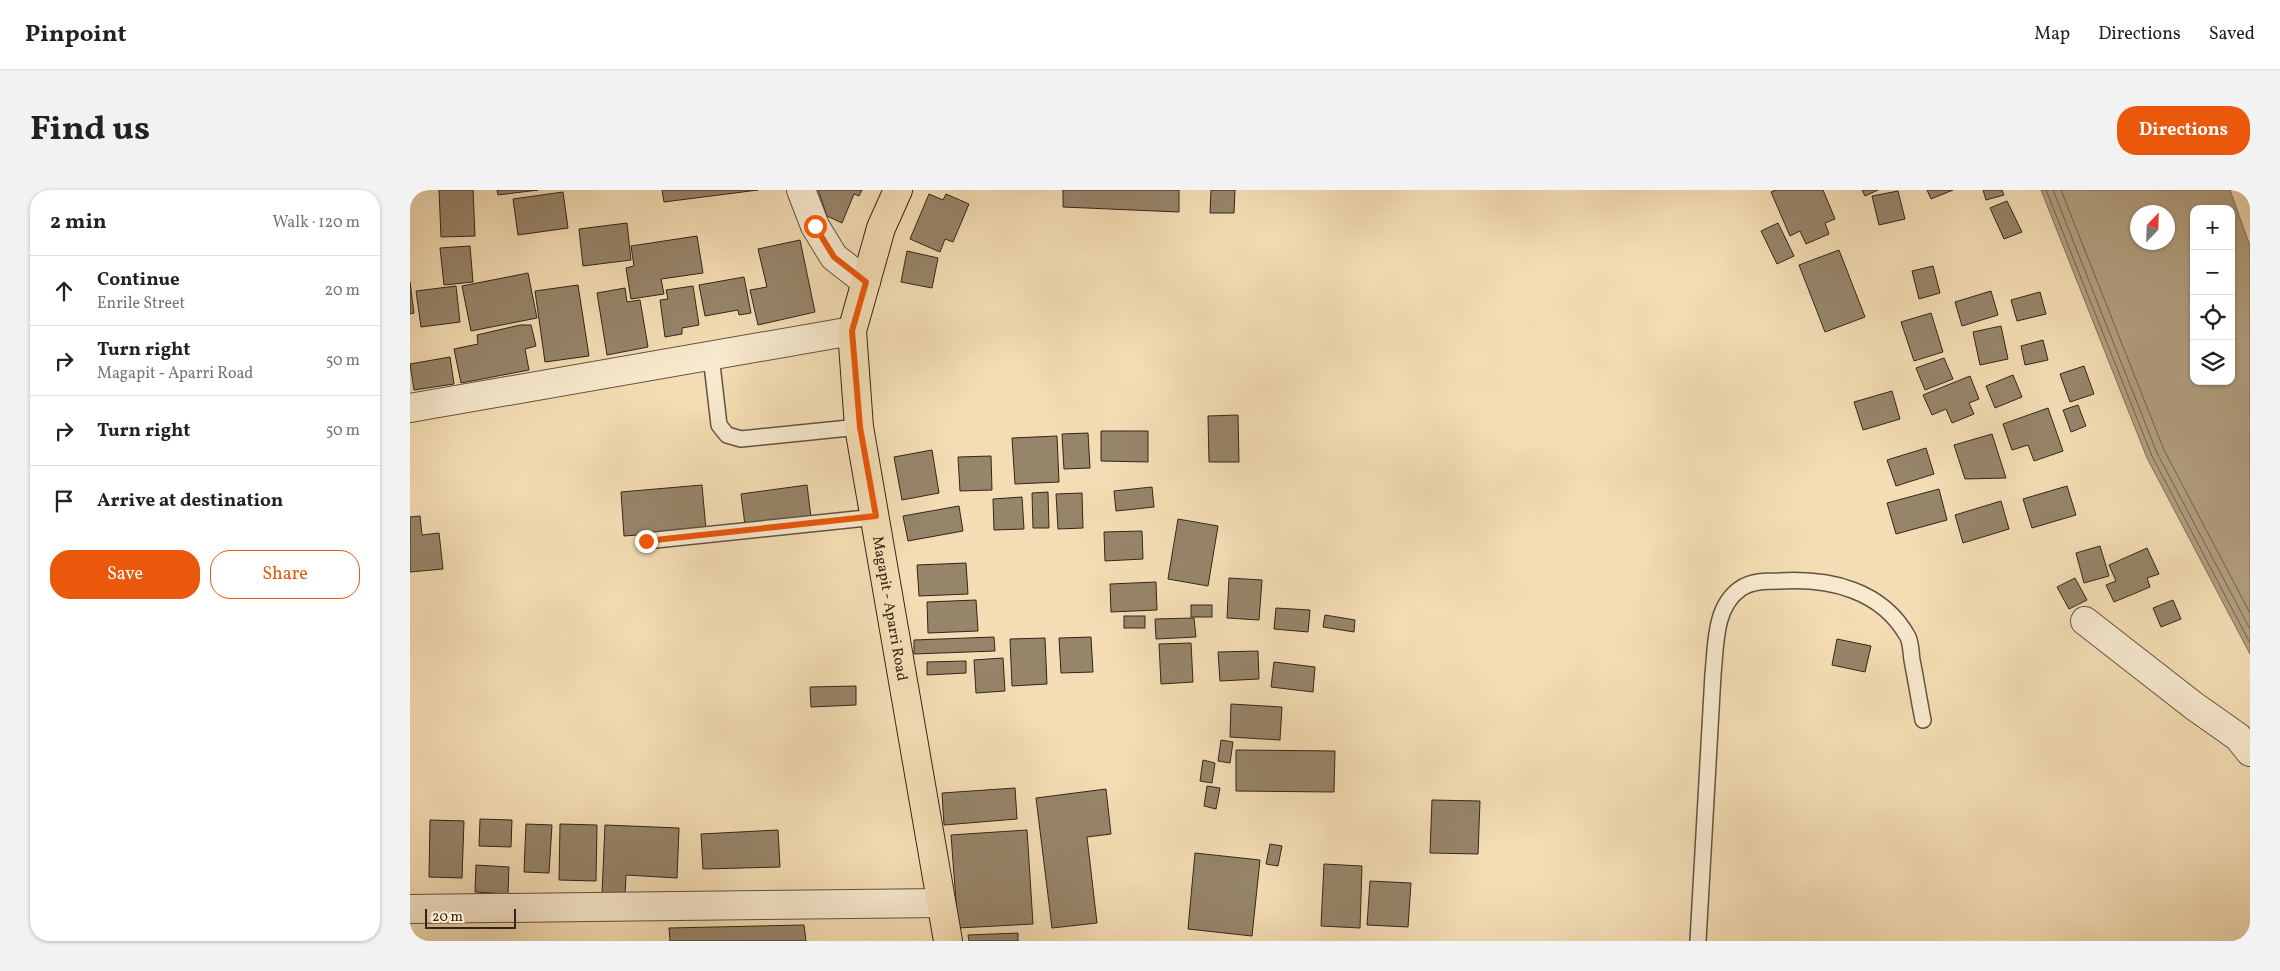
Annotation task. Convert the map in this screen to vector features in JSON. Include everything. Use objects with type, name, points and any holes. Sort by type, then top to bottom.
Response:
[{"type":"main road","name":"Magapit - Aparri Road","points":[[898,190],[882,228],[852,331],[860,427],[948,941]]},
{"type":"street","points":[[802,190],[815,226],[834,257],[866,282]]},
{"type":"street","points":[[410,408],[852,331]]},
{"type":"street","points":[[2085,621],[2194,706],[2238,737],[2250,752]]},
{"type":"street","points":[[410,909],[941,904]]},
{"type":"lane","points":[[710,356],[719,425],[728,435],[741,439],[860,427]]},
{"type":"lane","points":[[646,541],[876,516]]},
{"type":"lane","points":[[1698,941],[1717,631],[1723,608],[1739,589],[1756,582],[1803,580],[1836,584],[1871,598],[1891,613],[1909,639],[1923,720]]},
{"type":"water","points":[[2041,190],[2230,190],[2250,246],[2250,654],[2147,458]]},
{"type":"building","points":[[439,190],[473,190],[475,236],[441,237]]},
{"type":"building","points":[[497,190],[538,190],[498,195]]},
{"type":"building","points":[[662,190],[758,190],[664,202]]},
{"type":"building","points":[[818,190],[862,190],[859,196],[854,194],[842,223],[827,216]]},
{"type":"building","points":[[1063,190],[1179,190],[1179,212],[1063,207]]},
{"type":"building","points":[[1211,190],[1235,190],[1234,213],[1210,213]]},
{"type":"building","points":[[1776,190],[1823,190],[1835,219],[1825,223],[1829,234],[1806,244],[1800,231],[1790,236],[1771,192]]},
{"type":"building","points":[[1862,190],[1878,190],[1865,196]]},
{"type":"building","points":[[1927,190],[1953,190],[1931,199]]},
{"type":"building","points":[[1983,190],[2002,190],[2004,195],[1986,200]]},
{"type":"building","points":[[1898,191],[1905,219],[1879,225],[1872,196]]},
{"type":"building","points":[[563,192],[568,228],[518,235],[513,199]]},
{"type":"building","points":[[929,194],[943,200],[946,194],[969,204],[953,242],[945,239],[940,252],[910,239]]},
{"type":"building","points":[[2007,201],[2022,232],[2004,239],[1990,208]]},
{"type":"building","points":[[627,223],[631,260],[583,266],[579,229]]},
{"type":"building","points":[[1778,223],[1794,256],[1777,264],[1761,231]]},
{"type":"building","points":[[697,236],[703,273],[661,279],[664,294],[631,299],[626,268],[634,266],[631,246]]},
{"type":"building","points":[[800,240],[815,312],[758,325],[750,290],[767,287],[758,249]]},
{"type":"building","points":[[470,246],[473,282],[444,285],[440,248]]},
{"type":"building","points":[[1839,250],[1865,317],[1825,332],[1799,265]]},
{"type":"building","points":[[907,251],[938,258],[932,288],[901,282]]},
{"type":"building","points":[[1933,266],[1940,293],[1919,299],[1912,271]]},
{"type":"building","points":[[528,273],[537,318],[471,331],[462,286]]},
{"type":"building","points":[[744,277],[751,313],[739,315],[738,310],[705,316],[699,285]]},
{"type":"building","points":[[410,282],[414,313],[410,314]]},
{"type":"building","points":[[578,285],[589,356],[545,362],[535,291]]},
{"type":"building","points":[[456,286],[460,322],[421,327],[416,291]]},
{"type":"building","points":[[693,286],[699,325],[682,328],[682,334],[665,337],[660,300],[668,299],[666,290]]},
{"type":"building","points":[[625,288],[627,302],[640,300],[648,347],[607,355],[597,293]]},
{"type":"building","points":[[1991,291],[1998,315],[1962,326],[1955,302]]},
{"type":"building","points":[[2040,292],[2046,314],[2017,321],[2011,300]]},
{"type":"building","points":[[1931,313],[1943,352],[1914,361],[1901,322]]},
{"type":"building","points":[[520,325],[531,325],[536,346],[525,349],[529,370],[461,383],[454,349],[478,344],[477,335]]},
{"type":"building","points":[[2001,326],[2008,359],[1980,365],[1973,332]]},
{"type":"building","points":[[2043,340],[2048,360],[2025,365],[2021,346]]},
{"type":"building","points":[[450,357],[454,384],[414,390],[410,364]]},
{"type":"building","points":[[1944,358],[1953,379],[1925,390],[1916,368]]},
{"type":"building","points":[[2084,366],[2094,394],[2070,402],[2060,374]]},
{"type":"building","points":[[2013,375],[2022,397],[1995,408],[1986,386]]},
{"type":"building","points":[[1970,376],[1979,399],[1969,403],[1974,414],[1952,423],[1946,409],[1932,415],[1923,395]]},
{"type":"building","points":[[1892,391],[1900,419],[1863,430],[1854,402]]},
{"type":"building","points":[[2078,405],[2086,426],[2071,432],[2063,410]]},
{"type":"building","points":[[2048,408],[2063,451],[2034,461],[2028,445],[2012,450],[2003,424]]},
{"type":"building","points":[[1238,415],[1239,462],[1209,462],[1208,416]]},
{"type":"building","points":[[1101,431],[1148,431],[1148,462],[1101,461]]},
{"type":"building","points":[[1088,433],[1090,468],[1064,469],[1062,434]]},
{"type":"building","points":[[1992,434],[2006,478],[1965,479],[1954,445]]},
{"type":"building","points":[[1057,436],[1059,482],[1015,484],[1012,438]]},
{"type":"building","points":[[1926,448],[1934,474],[1896,486],[1887,460]]},
{"type":"building","points":[[932,450],[939,493],[902,500],[894,457]]},
{"type":"building","points":[[991,456],[992,490],[960,491],[958,457]]},
{"type":"building","points":[[702,485],[706,530],[624,536],[621,492]]},
{"type":"building","points":[[807,485],[811,517],[745,525],[741,494]]},
{"type":"building","points":[[2067,486],[2076,515],[2032,528],[2023,499]]},
{"type":"building","points":[[1152,487],[1154,507],[1116,511],[1114,491]]},
{"type":"building","points":[[1939,489],[1947,520],[1896,534],[1887,503]]},
{"type":"building","points":[[1048,492],[1049,528],[1033,528],[1032,493]]},
{"type":"building","points":[[1082,493],[1083,528],[1058,529],[1056,494]]},
{"type":"building","points":[[1022,497],[1024,529],[994,530],[993,499]]},
{"type":"building","points":[[2001,501],[2009,529],[1963,543],[1955,515]]},
{"type":"building","points":[[959,506],[963,531],[908,541],[903,516]]},
{"type":"building","points":[[420,516],[422,535],[439,533],[443,569],[410,572],[410,517]]},
{"type":"building","points":[[1178,519],[1218,526],[1208,586],[1168,579]]},
{"type":"building","points":[[1142,531],[1143,559],[1105,561],[1104,532]]},
{"type":"building","points":[[2100,546],[2109,576],[2084,583],[2076,553]]},
{"type":"building","points":[[2147,548],[2159,574],[2147,578],[2150,587],[2114,602],[2106,585],[2116,581],[2109,565]]},
{"type":"building","points":[[966,563],[968,594],[919,596],[917,565]]},
{"type":"building","points":[[1229,578],[1262,580],[1259,620],[1227,618]]},
{"type":"building","points":[[2075,578],[2087,600],[2069,609],[2057,587]]},
{"type":"building","points":[[1156,582],[1157,610],[1111,612],[1110,584]]},
{"type":"building","points":[[976,600],[978,631],[928,633],[927,602]]},
{"type":"building","points":[[2173,600],[2181,619],[2161,627],[2153,608]]},
{"type":"building","points":[[1191,605],[1212,605],[1212,617],[1191,617]]},
{"type":"building","points":[[1276,608],[1310,610],[1308,632],[1274,629]]},
{"type":"building","points":[[1325,615],[1355,620],[1354,632],[1323,627]]},
{"type":"building","points":[[1124,616],[1145,616],[1145,628],[1124,628]]},
{"type":"building","points":[[1194,618],[1196,637],[1156,639],[1155,619]]},
{"type":"building","points":[[994,637],[995,651],[914,654],[914,640]]},
{"type":"building","points":[[1091,637],[1093,672],[1061,673],[1059,638]]},
{"type":"building","points":[[1045,638],[1047,684],[1012,686],[1010,639]]},
{"type":"building","points":[[1837,639],[1871,646],[1865,672],[1832,665]]},
{"type":"building","points":[[1191,643],[1193,682],[1161,684],[1159,644]]},
{"type":"building","points":[[1258,651],[1259,679],[1220,681],[1218,652]]},
{"type":"building","points":[[1003,658],[1005,691],[976,693],[974,660]]},
{"type":"building","points":[[966,661],[966,673],[927,675],[927,662]]},
{"type":"building","points":[[1274,662],[1315,667],[1313,692],[1271,687]]},
{"type":"building","points":[[856,686],[856,705],[811,707],[810,687]]},
{"type":"building","points":[[1231,704],[1282,707],[1280,740],[1230,737]]},
{"type":"building","points":[[1221,740],[1233,742],[1230,763],[1218,761]]},
{"type":"building","points":[[1236,750],[1335,751],[1334,792],[1236,791]]},
{"type":"building","points":[[1203,760],[1215,763],[1212,783],[1200,781]]},
{"type":"building","points":[[1207,786],[1220,788],[1216,809],[1204,806]]},
{"type":"building","points":[[1015,788],[1017,819],[944,825],[942,793]]},
{"type":"building","points":[[1106,789],[1111,834],[1087,837],[1097,923],[1052,928],[1036,798]]},
{"type":"building","points":[[1432,800],[1480,801],[1478,854],[1430,853]]},
{"type":"building","points":[[480,819],[512,820],[511,847],[479,846]]},
{"type":"building","points":[[430,820],[464,821],[462,878],[429,877]]},
{"type":"building","points":[[526,824],[552,825],[549,873],[524,872]]},
{"type":"building","points":[[560,824],[597,825],[596,881],[559,880]]},
{"type":"building","points":[[605,825],[679,828],[677,878],[626,875],[625,895],[602,894]]},
{"type":"building","points":[[778,830],[780,867],[703,869],[701,834]]},
{"type":"building","points":[[1027,830],[1033,924],[958,928],[951,835]]},
{"type":"building","points":[[1270,844],[1282,846],[1278,866],[1266,864]]},
{"type":"building","points":[[1195,853],[1260,860],[1252,936],[1188,929]]},
{"type":"building","points":[[1324,864],[1362,866],[1360,928],[1321,926]]},
{"type":"building","points":[[476,865],[509,867],[508,894],[475,892]]},
{"type":"building","points":[[1370,881],[1411,883],[1408,927],[1367,925]]},
{"type":"building","points":[[804,925],[806,941],[670,941],[669,928]]},
{"type":"building","points":[[1018,933],[1018,941],[969,941],[968,935]]},
{"type":"route","points":[[646,541],[876,516],[860,427],[852,331],[866,282],[834,257],[815,226]]}]
